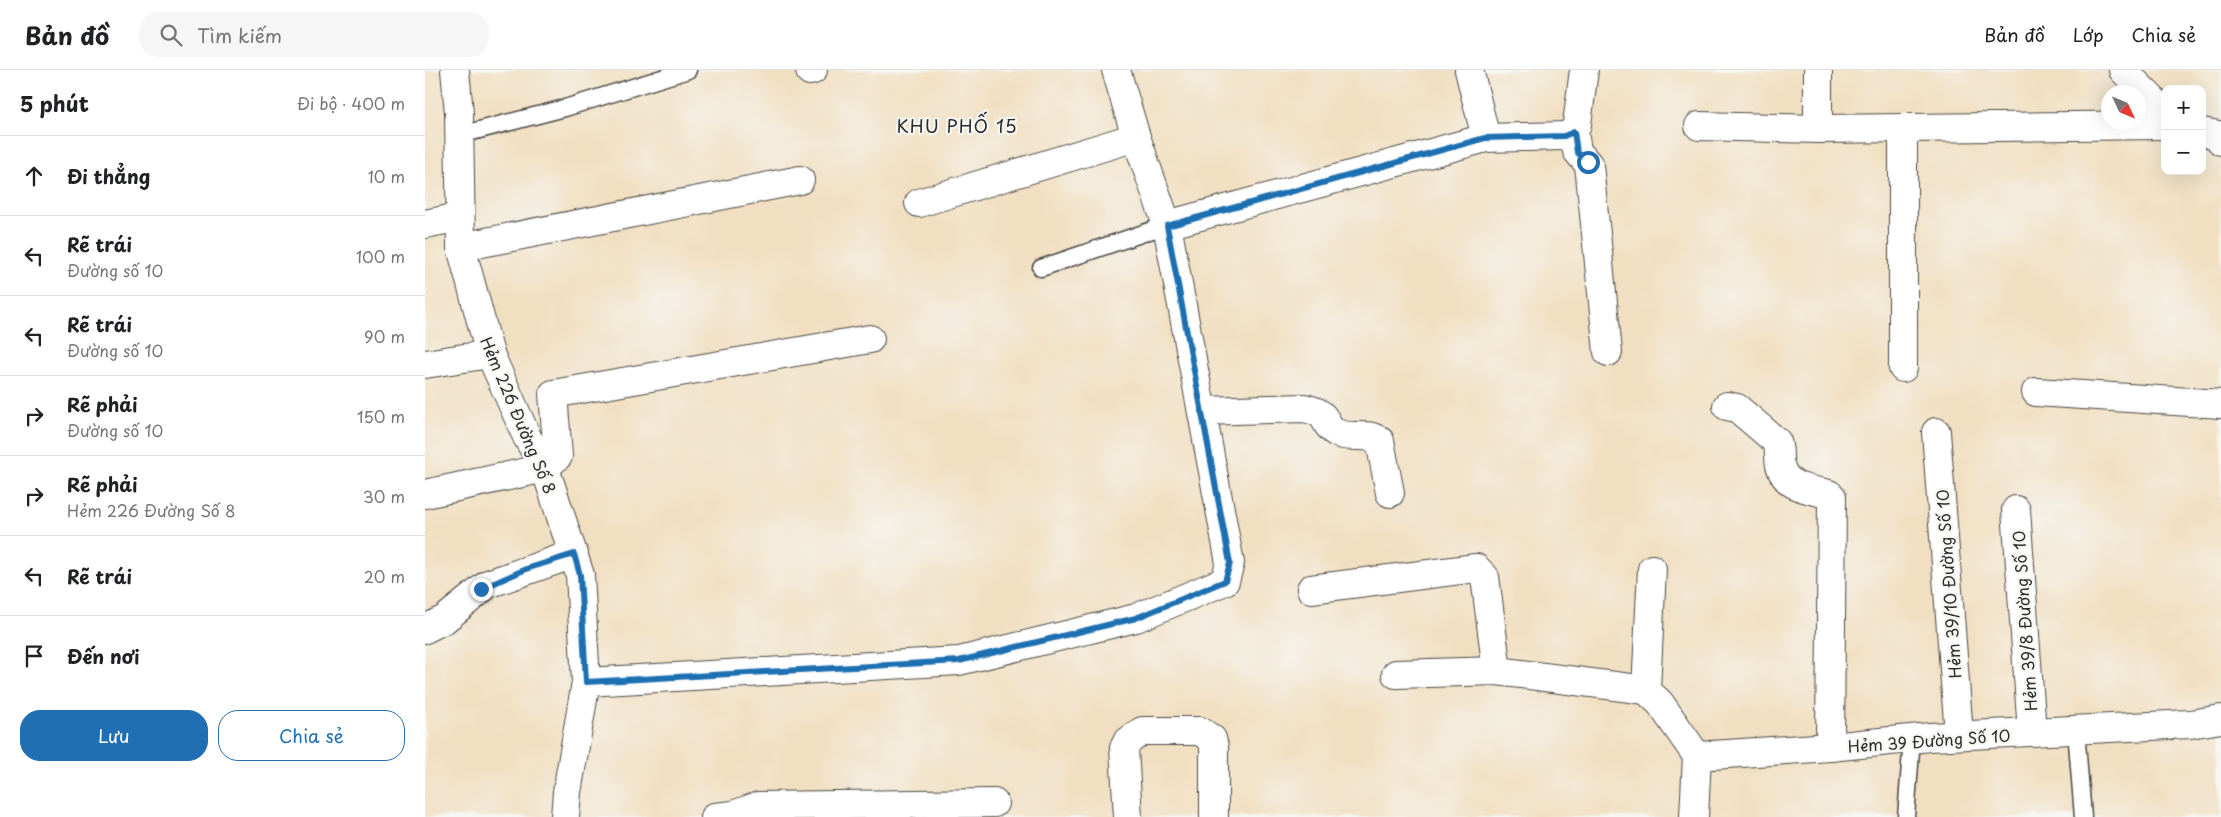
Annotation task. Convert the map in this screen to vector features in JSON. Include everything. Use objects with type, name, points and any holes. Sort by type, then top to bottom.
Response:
[{"type":"street","name":"Hẻm 226 Đường Số 8","points":[[455,70],[460,135],[461,247],[490,354],[527,437],[545,468],[580,575],[586,682],[567,792],[565,817]]},
{"type":"street","points":[[586,682],[959,661],[1136,618],[1225,581],[1230,563],[1167,226],[1136,137],[1116,70]]},
{"type":"street","points":[[1469,70],[1485,138]]},
{"type":"street","points":[[1584,70],[1577,124],[1574,132],[1577,152],[1589,165],[1608,352]]},
{"type":"street","points":[[1818,70],[1818,128]]},
{"type":"street","points":[[2123,70],[2161,108]]},
{"type":"street","points":[[1699,126],[1818,128],[2161,126]]},
{"type":"street","points":[[1903,128],[1903,368]]},
{"type":"street","points":[[1167,226],[1485,138],[1564,136],[1574,132]]},
{"type":"street","points":[[2206,133],[2218,136],[2221,141]]},
{"type":"street","points":[[919,203],[1136,137]]},
{"type":"street","points":[[461,247],[800,180]]},
{"type":"street","points":[[425,224],[460,217]]},
{"type":"street","points":[[425,494],[545,468],[558,456],[553,394],[870,339]]},
{"type":"street","points":[[425,364],[490,354]]},
{"type":"street","points":[[2036,392],[2221,404]]},
{"type":"street","points":[[1727,406],[1737,408],[1777,442],[1780,466],[1790,482],[1795,486],[1829,494],[1832,497],[1831,747]]},
{"type":"street","points":[[1202,411],[1304,408],[1319,411],[1325,416],[1329,428],[1335,432],[1352,436],[1373,436],[1380,441],[1390,493]]},
{"type":"street","name":"Hẻm 39/10 Đường Số 10","points":[[1936,432],[1959,735]]},
{"type":"street","name":"Hẻm 39/8 Đường Số 10","points":[[2016,510],[2032,732]]},
{"type":"street","points":[[425,629],[445,619],[489,584],[574,554]]},
{"type":"street","points":[[1311,589],[1476,568],[1485,577],[1497,671]]},
{"type":"street","points":[[1647,690],[1651,569]]},
{"type":"street","points":[[1396,674],[1497,671],[1647,690],[1660,703],[1697,756],[1694,817]]},
{"type":"street","name":"Hẻm 39 Đường Số 10","points":[[1697,756],[1831,747],[1912,738],[2190,724],[2221,718]]},
{"type":"street","points":[[1128,817],[1125,748],[1127,742],[1142,731],[1200,732],[1212,739],[1214,747],[1214,817]]},
{"type":"street","points":[[715,817],[733,815],[759,806],[994,803]]},
{"type":"lane","points":[[460,135],[565,108],[688,70]]},
{"type":"lane","points":[[1041,268],[1167,226]]},
{"type":"lane","points":[[2076,730],[2083,817]]},
{"type":"lane","points":[[1906,817],[1912,738]]},
{"type":"district","name":"KHU PHỐ 15","points":[[957,125]]},
{"type":"route","points":[[481,589],[526,569],[574,554],[580,575],[586,682],[959,661],[1136,618],[1225,581],[1230,563],[1167,226],[1485,138],[1564,136],[1574,132],[1577,152],[1588,162]]}]
